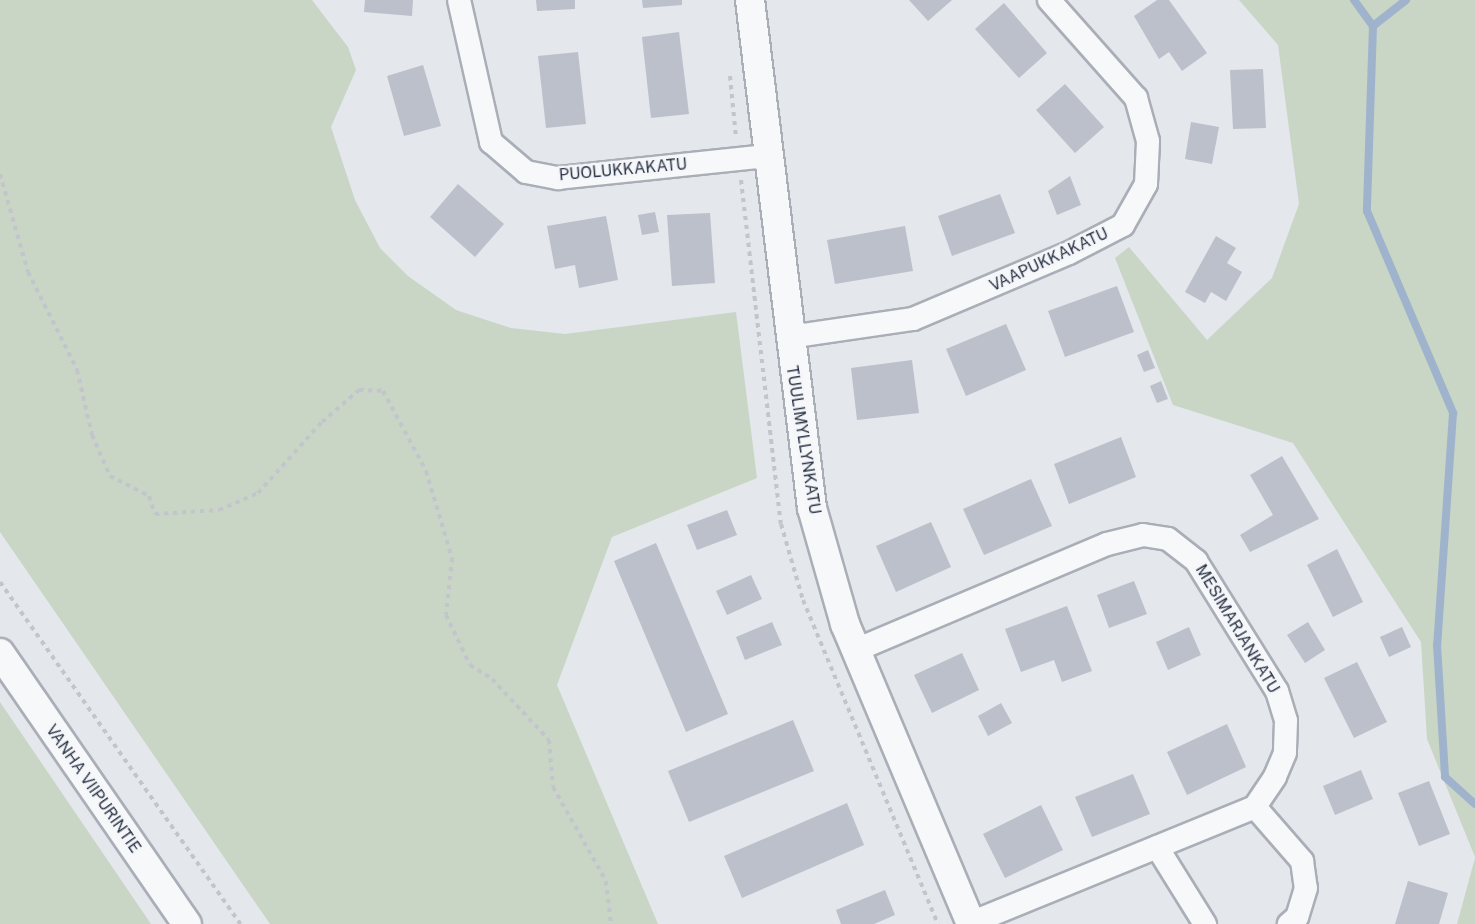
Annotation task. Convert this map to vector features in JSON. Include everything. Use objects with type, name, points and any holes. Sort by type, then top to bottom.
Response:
[{"type":"street","name":"PUOLUKKAKATU","points":[[459,0],[491,142],[526,172],[558,178],[768,156]]},
{"type":"street","name":"TUULIMYLLYNKATU","points":[[750,0],[789,337],[812,508],[856,650],[971,924]]},
{"type":"street","name":"VAAPUKKAKATU","points":[[789,337],[913,320],[1069,254],[1122,225],[1146,184],[1148,141],[1136,98],[1049,0]]},
{"type":"street","name":"MESIMARJANKATU","points":[[856,650],[1107,544],[1143,535],[1168,539],[1197,561],[1277,691],[1286,721],[1284,753],[1275,777],[1255,807]]},
{"type":"street","name":"VANHA VIIPURINTIE","points":[[0,653],[187,924]]},
{"type":"street","points":[[971,924],[1255,807],[1302,861],[1306,888],[1297,917],[1289,924]]},
{"type":"street","points":[[1157,847],[1205,924]]},
{"type":"path","points":[[0,174],[28,272],[77,370],[92,435],[110,476],[149,496],[155,514],[219,510],[258,493],[322,422],[359,390],[382,391],[426,471],[452,558],[447,615],[470,665],[492,679],[549,740],[553,787],[606,881],[611,924]]},
{"type":"path","points":[[0,582],[240,924]]},
{"type":"green space","points":[[0,0],[312,0],[348,47],[356,70],[331,127],[355,200],[380,248],[408,276],[456,310],[511,328],[565,334],[736,312],[757,478],[612,537],[557,685],[658,924],[270,924],[0,532]]},
{"type":"green space","points":[[1239,0],[1475,0],[1475,857],[1427,739],[1421,642],[1293,443],[1173,405],[1115,258],[1129,247],[1207,340],[1272,278],[1299,204],[1278,45]]},
{"type":"green space","points":[[0,702],[151,924],[0,924]]},
{"type":"green space","points":[[1475,858],[1475,924],[1457,924]]},
{"type":"building","points":[[365,0],[413,0],[412,16],[364,12]]},
{"type":"building","points":[[536,0],[575,0],[575,9],[537,11]]},
{"type":"building","points":[[642,0],[682,0],[682,5],[643,8]]},
{"type":"building","points":[[909,0],[952,0],[928,21]]},
{"type":"building","points":[[1157,0],[1169,0],[1207,53],[1182,71],[1169,52],[1159,59],[1134,16]]},
{"type":"building","points":[[1004,3],[1047,53],[1019,78],[975,29]]},
{"type":"building","points":[[679,32],[689,114],[651,118],[642,37]]},
{"type":"building","points":[[578,52],[586,124],[546,128],[538,56]]},
{"type":"building","points":[[423,65],[441,126],[404,136],[387,76]]},
{"type":"building","points":[[1263,69],[1266,128],[1233,129],[1230,70]]},
{"type":"building","points":[[1065,84],[1104,127],[1075,153],[1036,110]]},
{"type":"building","points":[[1191,122],[1219,127],[1212,164],[1185,159]]},
{"type":"building","points":[[1070,176],[1081,205],[1057,215],[1048,191]]},
{"type":"building","points":[[458,184],[504,224],[475,257],[430,217]]},
{"type":"building","points":[[1000,194],[1015,233],[952,256],[938,216]]},
{"type":"building","points":[[655,212],[659,232],[642,235],[638,215]]},
{"type":"building","points":[[710,213],[715,283],[672,286],[667,215]]},
{"type":"building","points":[[606,216],[618,280],[579,288],[575,265],[555,269],[547,226]]},
{"type":"building","points":[[905,226],[913,271],[835,284],[827,240]]},
{"type":"building","points":[[1216,236],[1236,248],[1227,263],[1242,272],[1226,301],[1211,292],[1205,303],[1185,292]]},
{"type":"building","points":[[1117,286],[1134,332],[1065,357],[1048,311]]},
{"type":"building","points":[[1006,324],[1026,370],[966,396],[946,349]]},
{"type":"building","points":[[1148,350],[1155,368],[1144,372],[1137,355]]},
{"type":"building","points":[[912,360],[919,413],[857,420],[851,368]]},
{"type":"building","points":[[1161,381],[1168,399],[1157,403],[1150,386]]},
{"type":"building","points":[[1121,437],[1136,477],[1069,504],[1054,464]]},
{"type":"building","points":[[1282,456],[1319,519],[1250,552],[1240,535],[1273,515],[1250,475]]},
{"type":"building","points":[[1031,479],[1052,526],[984,555],[963,509]]},
{"type":"building","points":[[727,510],[737,535],[697,550],[687,525]]},
{"type":"building","points":[[931,522],[951,567],[896,592],[876,546]]},
{"type":"building","points":[[656,543],[728,714],[686,732],[614,561]]},
{"type":"building","points":[[1337,549],[1363,602],[1333,617],[1307,565]]},
{"type":"building","points":[[751,575],[762,599],[727,615],[716,591]]},
{"type":"building","points":[[1134,581],[1147,614],[1109,628],[1097,595]]},
{"type":"building","points":[[1067,606],[1092,671],[1062,682],[1054,660],[1021,672],[1005,629]]},
{"type":"building","points":[[772,622],[782,645],[745,660],[736,637]]},
{"type":"building","points":[[1308,622],[1325,650],[1305,663],[1287,635]]},
{"type":"building","points":[[1189,627],[1201,655],[1168,670],[1156,642]]},
{"type":"building","points":[[1402,627],[1411,647],[1389,657],[1380,637]]},
{"type":"building","points":[[962,653],[979,690],[932,713],[914,675]]},
{"type":"building","points":[[1357,662],[1387,722],[1354,738],[1324,678]]},
{"type":"building","points":[[1001,703],[1012,723],[988,736],[978,716]]},
{"type":"building","points":[[793,720],[814,771],[689,822],[668,771]]},
{"type":"building","points":[[1227,724],[1246,767],[1187,795],[1167,752]]},
{"type":"building","points":[[1361,770],[1373,799],[1335,815],[1323,786]]},
{"type":"building","points":[[1133,774],[1150,814],[1092,837],[1075,797]]},
{"type":"building","points":[[1429,781],[1450,834],[1419,846],[1398,793]]},
{"type":"building","points":[[847,803],[864,845],[742,898],[724,856]]},
{"type":"building","points":[[1041,805],[1063,850],[1005,878],[983,834]]},
{"type":"building","points":[[1408,881],[1448,893],[1439,924],[1395,924]]},
{"type":"building","points":[[885,890],[895,915],[874,924],[841,924],[836,910]]},
{"type":"waterway","points":[[1354,0],[1373,26],[1367,211],[1453,413],[1437,645],[1445,777],[1475,804]]},
{"type":"waterway","points":[[1373,26],[1406,0]]}]
